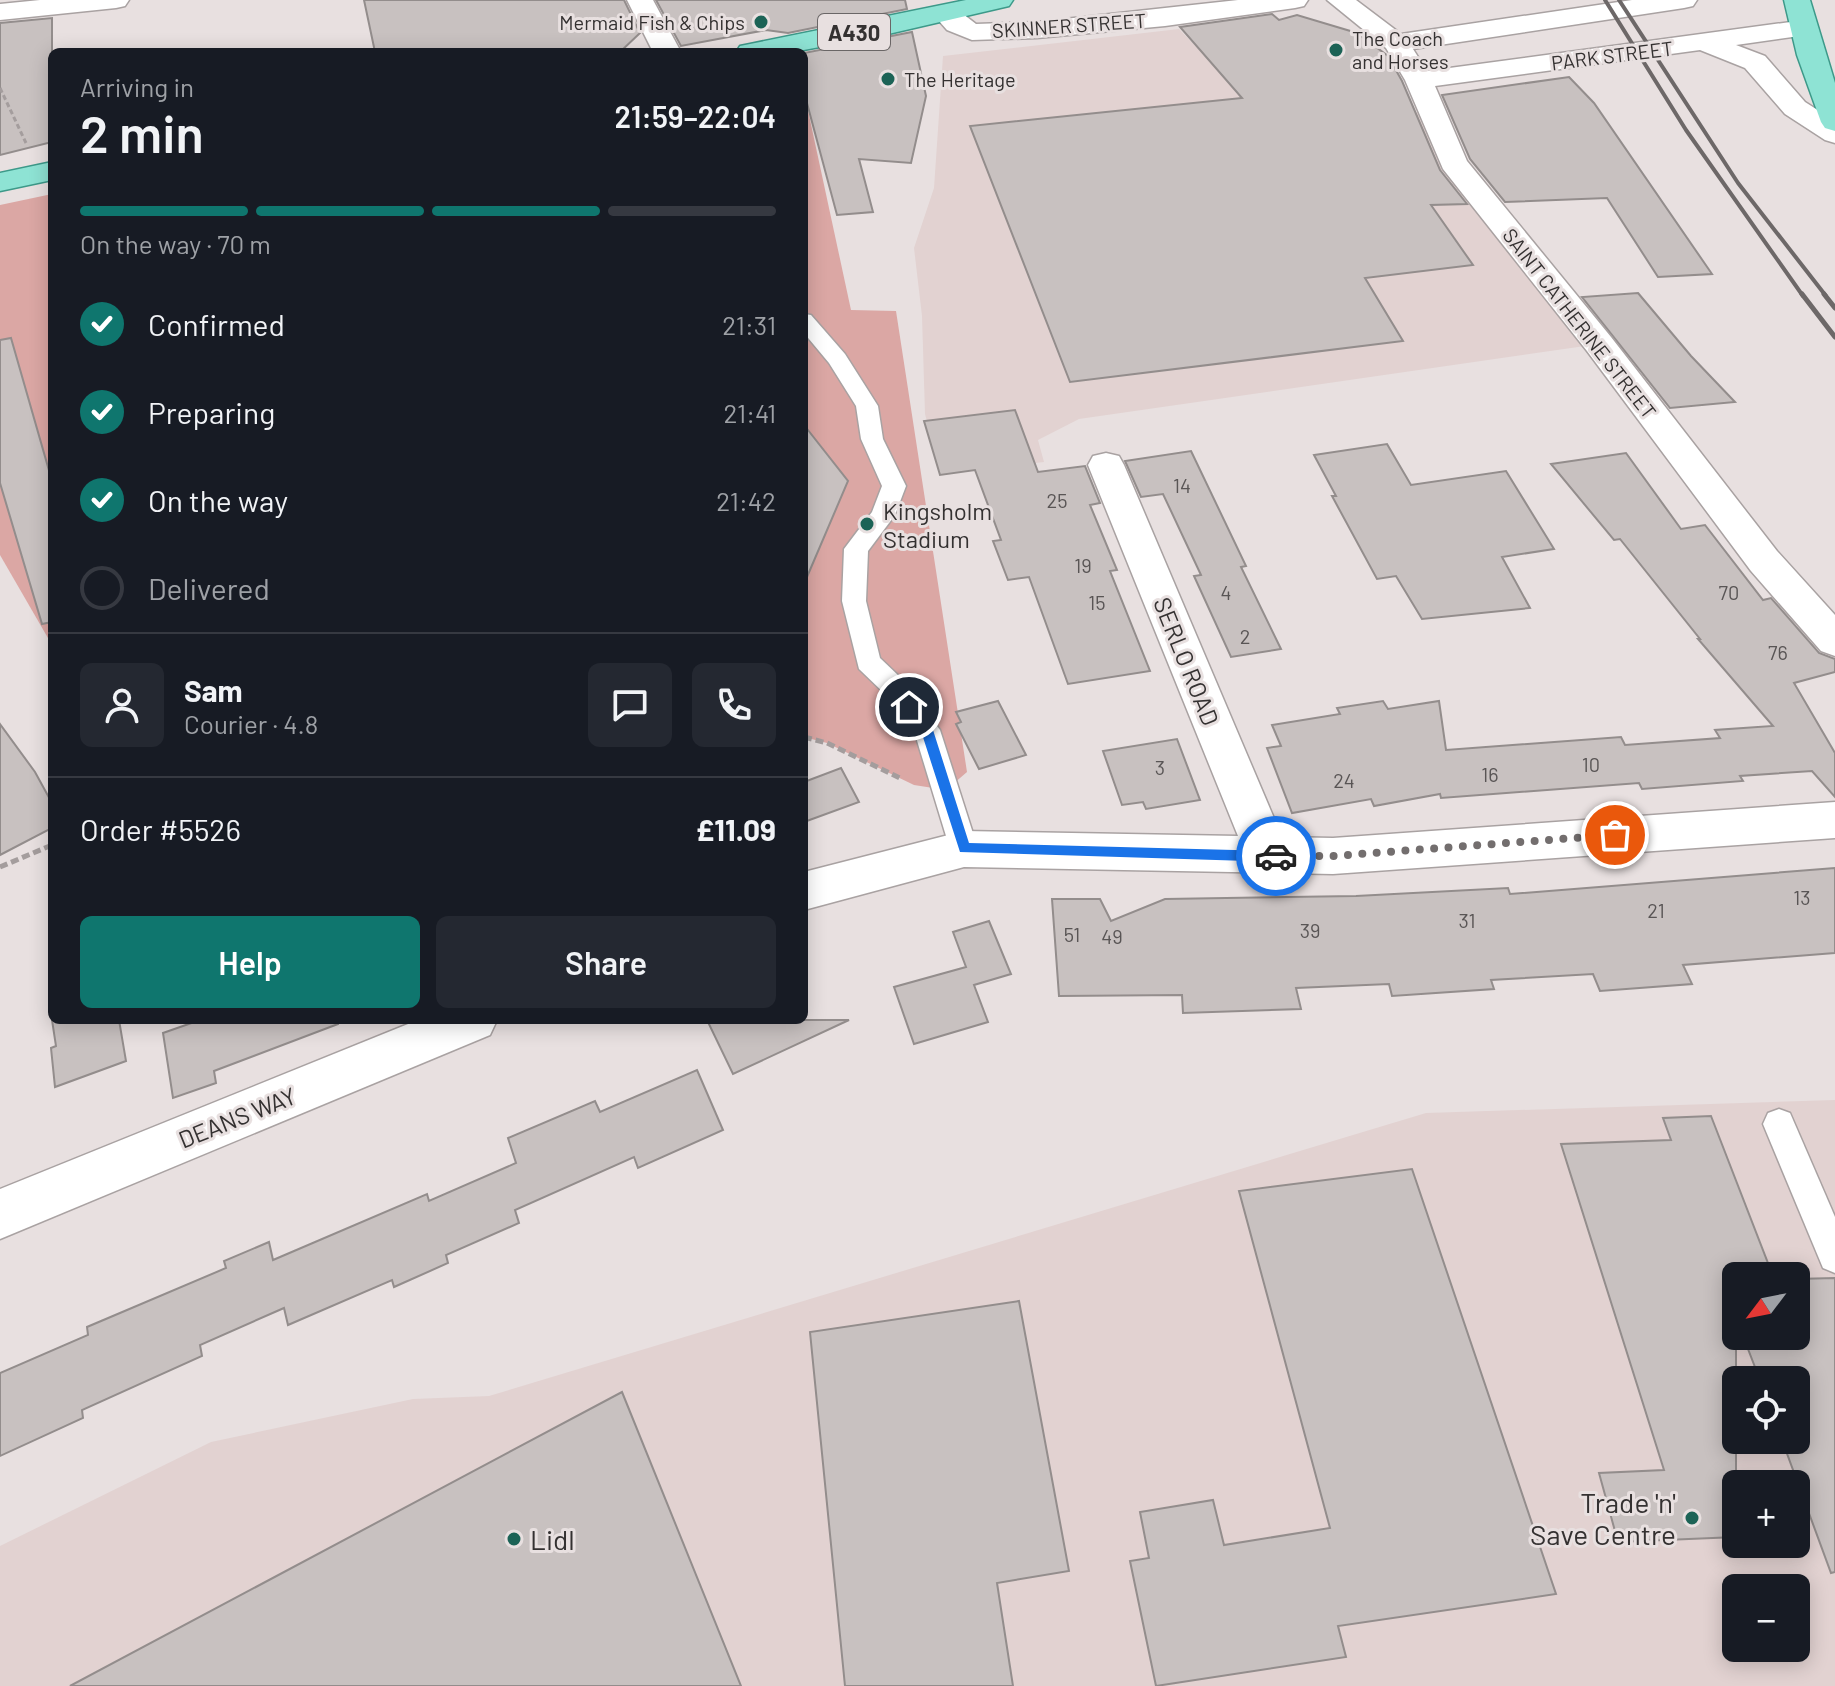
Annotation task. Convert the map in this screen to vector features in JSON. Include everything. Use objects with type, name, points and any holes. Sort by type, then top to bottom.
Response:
[{"type":"main road","name":"A430","points":[[770,48],[1000,0]]},
{"type":"main road","points":[[1807,15],[1835,122]]},
{"type":"main road","points":[[0,182],[46,172]]},
{"type":"street","points":[[0,12],[116,0]]},
{"type":"street","points":[[640,0],[665,48]]},
{"type":"street","name":"SKINNER STREET","points":[[952,11],[956,24],[972,32],[1037,30],[1165,18],[1295,0]]},
{"type":"street","name":"SAINT CATHERINE STREET","points":[[1340,0],[1396,43],[1419,80],[1453,163],[1599,344],[1764,561],[1835,641]]},
{"type":"street","points":[[1396,43],[1695,2]]},
{"type":"street","name":"PARK STREET","points":[[1419,80],[1706,43],[1807,15]]},
{"type":"street","points":[[1706,43],[1755,62],[1795,108],[1835,134]]},
{"type":"street","name":"SERLO ROAD","points":[[1106,465],[1268,856]]},
{"type":"street","points":[[808,890],[964,849],[1333,856],[1835,820]]},
{"type":"street","name":"DEANS WAY","points":[[0,1214],[463,1024]]},
{"type":"lane","points":[[808,325],[837,359],[867,406],[872,439],[894,486],[883,515],[856,549],[854,601],[868,662],[892,685],[927,730],[964,849]]},
{"type":"lane","points":[[1779,1124],[1835,1256]]},
{"type":"path","points":[[0,88],[46,172]]},
{"type":"path","points":[[808,738],[827,743],[914,785],[946,790]]},
{"type":"path","points":[[0,867],[48,847]]},
{"type":"shaded area","points":[[1179,29],[1207,58],[1397,113],[1434,112],[1453,163],[1599,344],[1079,419],[1038,440],[1044,462],[941,474],[925,414],[922,316],[914,248],[934,188],[943,56]]},
{"type":"shaded area","name":"Kingsholm Stadium","points":[[808,111],[851,310],[896,311],[967,772],[946,790],[914,785],[827,743],[808,738]]},
{"type":"shaded area","points":[[48,195],[48,638],[0,555],[0,205]]},
{"type":"shaded area","points":[[1835,1100],[1835,1686],[0,1686],[0,1546],[211,1442],[413,1399],[489,1396],[1426,1113]]},
{"type":"building","points":[[364,0],[624,0],[640,33],[624,48],[374,48]]},
{"type":"building","points":[[656,0],[905,0],[907,9],[788,33],[766,30],[681,46]]},
{"type":"building","points":[[1272,14],[1279,20],[1297,15],[1357,33],[1388,56],[1440,170],[1467,204],[1431,205],[1473,265],[1365,278],[1403,341],[1070,382],[970,126],[1242,98],[1180,27]]},
{"type":"building","points":[[52,18],[52,48],[48,48],[48,143],[0,155],[0,23]]},
{"type":"building","points":[[912,32],[926,96],[911,163],[859,159],[873,212],[837,215],[808,107],[808,52]]},
{"type":"building","points":[[1569,77],[1594,103],[1712,274],[1658,277],[1607,198],[1505,202],[1470,159],[1442,95]]},
{"type":"building","points":[[1638,293],[1735,402],[1670,408],[1582,297]]},
{"type":"building","points":[[11,338],[48,467],[48,623],[42,624],[0,483],[0,340]]},
{"type":"building","points":[[1015,410],[1038,472],[1085,466],[1100,503],[1090,505],[1117,570],[1110,571],[1150,671],[1068,684],[1029,577],[1008,580],[993,541],[1001,540],[975,470],[940,475],[924,421]]},
{"type":"building","points":[[808,430],[848,481],[808,575]]},
{"type":"building","points":[[1387,444],[1411,485],[1506,471],[1554,549],[1502,557],[1530,608],[1422,619],[1396,576],[1377,579],[1332,496],[1336,496],[1314,455]]},
{"type":"building","points":[[1191,451],[1246,566],[1241,567],[1281,649],[1231,657],[1194,576],[1201,575],[1163,494],[1141,497],[1125,461]]},
{"type":"building","points":[[1626,453],[1681,529],[1705,525],[1763,600],[1771,598],[1819,653],[1835,659],[1835,672],[1794,683],[1835,753],[1835,797],[1812,771],[1740,776],[1743,781],[1642,789],[1639,783],[1441,798],[1440,794],[1374,806],[1371,799],[1292,813],[1267,748],[1281,746],[1272,725],[1340,714],[1337,708],[1383,701],[1388,709],[1439,701],[1446,750],[1621,737],[1625,745],[1720,738],[1715,730],[1773,726],[1698,639],[1620,539],[1614,540],[1551,464]]},
{"type":"building","points":[[998,701],[1026,755],[979,769],[956,724],[961,722],[956,712]]},
{"type":"building","points":[[0,724],[48,796],[48,830],[0,855]]},
{"type":"building","points":[[1177,739],[1200,800],[1146,809],[1143,802],[1122,805],[1103,751]]},
{"type":"building","points":[[841,768],[859,802],[808,821],[808,780]]},
{"type":"building","points":[[1835,868],[1835,953],[1683,965],[1692,984],[1600,991],[1593,974],[1491,980],[1494,989],[1392,996],[1389,984],[1296,988],[1301,1009],[1183,1013],[1182,995],[1059,996],[1052,899],[1100,899],[1111,921],[1165,899],[1356,896],[1508,888],[1510,894]]},
{"type":"building","points":[[989,921],[1011,974],[974,985],[988,1022],[914,1044],[894,987],[966,967],[953,932]]},
{"type":"building","points":[[808,1020],[849,1020],[733,1074],[709,1024],[808,1024]]},
{"type":"building","points":[[53,1024],[120,1024],[126,1061],[55,1087],[51,1048],[56,1046]]},
{"type":"building","points":[[189,1024],[338,1024],[214,1071],[216,1083],[173,1098],[163,1033]]},
{"type":"building","points":[[697,1070],[723,1130],[638,1168],[634,1157],[515,1210],[519,1223],[446,1255],[448,1263],[394,1287],[392,1280],[288,1325],[284,1308],[200,1345],[202,1356],[82,1410],[83,1418],[0,1456],[0,1373],[88,1335],[87,1327],[226,1268],[224,1261],[269,1242],[273,1260],[427,1194],[429,1201],[516,1163],[508,1138],[595,1101],[600,1112]]},
{"type":"building","points":[[1711,1116],[1768,1262],[1722,1262],[1722,1350],[1736,1350],[1736,1366],[1722,1366],[1722,1454],[1736,1454],[1736,1470],[1722,1470],[1722,1538],[1618,1542],[1599,1473],[1664,1470],[1561,1144],[1671,1140],[1663,1118]]},
{"type":"building","points":[[1412,1169],[1556,1594],[1338,1626],[1346,1657],[1156,1686],[1130,1561],[1149,1558],[1140,1512],[1213,1500],[1224,1545],[1330,1528],[1239,1191]]},
{"type":"building","points":[[1835,1278],[1835,1572],[1831,1573],[1810,1516],[1810,1470],[1793,1470],[1787,1454],[1810,1454],[1810,1366],[1755,1366],[1748,1350],[1810,1350],[1810,1279]]},
{"type":"building","points":[[1019,1301],[1069,1571],[997,1583],[1013,1686],[845,1686],[810,1332]]},
{"type":"building","name":"Lidl","points":[[622,1392],[741,1686],[70,1686]]},
{"type":"railway","points":[[1605,0],[1686,130],[1803,296]]},
{"type":"railway","points":[[1619,0],[1738,183],[1826,296]]},
{"type":"railway","points":[[1802,294],[1835,337]]},
{"type":"railway","points":[[1824,294],[1835,308]]},
{"type":"way so far","points":[[1276,856],[1333,856],[1615,835]]},
{"type":"place","name":"Mermaid Fish & Chips","points":[[761,22]]},
{"type":"place","name":"The Coach and Horses","points":[[1336,50]]},
{"type":"place","name":"The Heritage","points":[[888,79]]},
{"type":"place","name":"Kingsholm Stadium","points":[[867,524]]},
{"type":"place","name":"Trade 'n' Save Centre","points":[[1692,1518]]},
{"type":"place","name":"Lidl","points":[[514,1539]]},
{"type":"route","points":[[909,707],[927,730],[964,849],[1276,856]]}]
